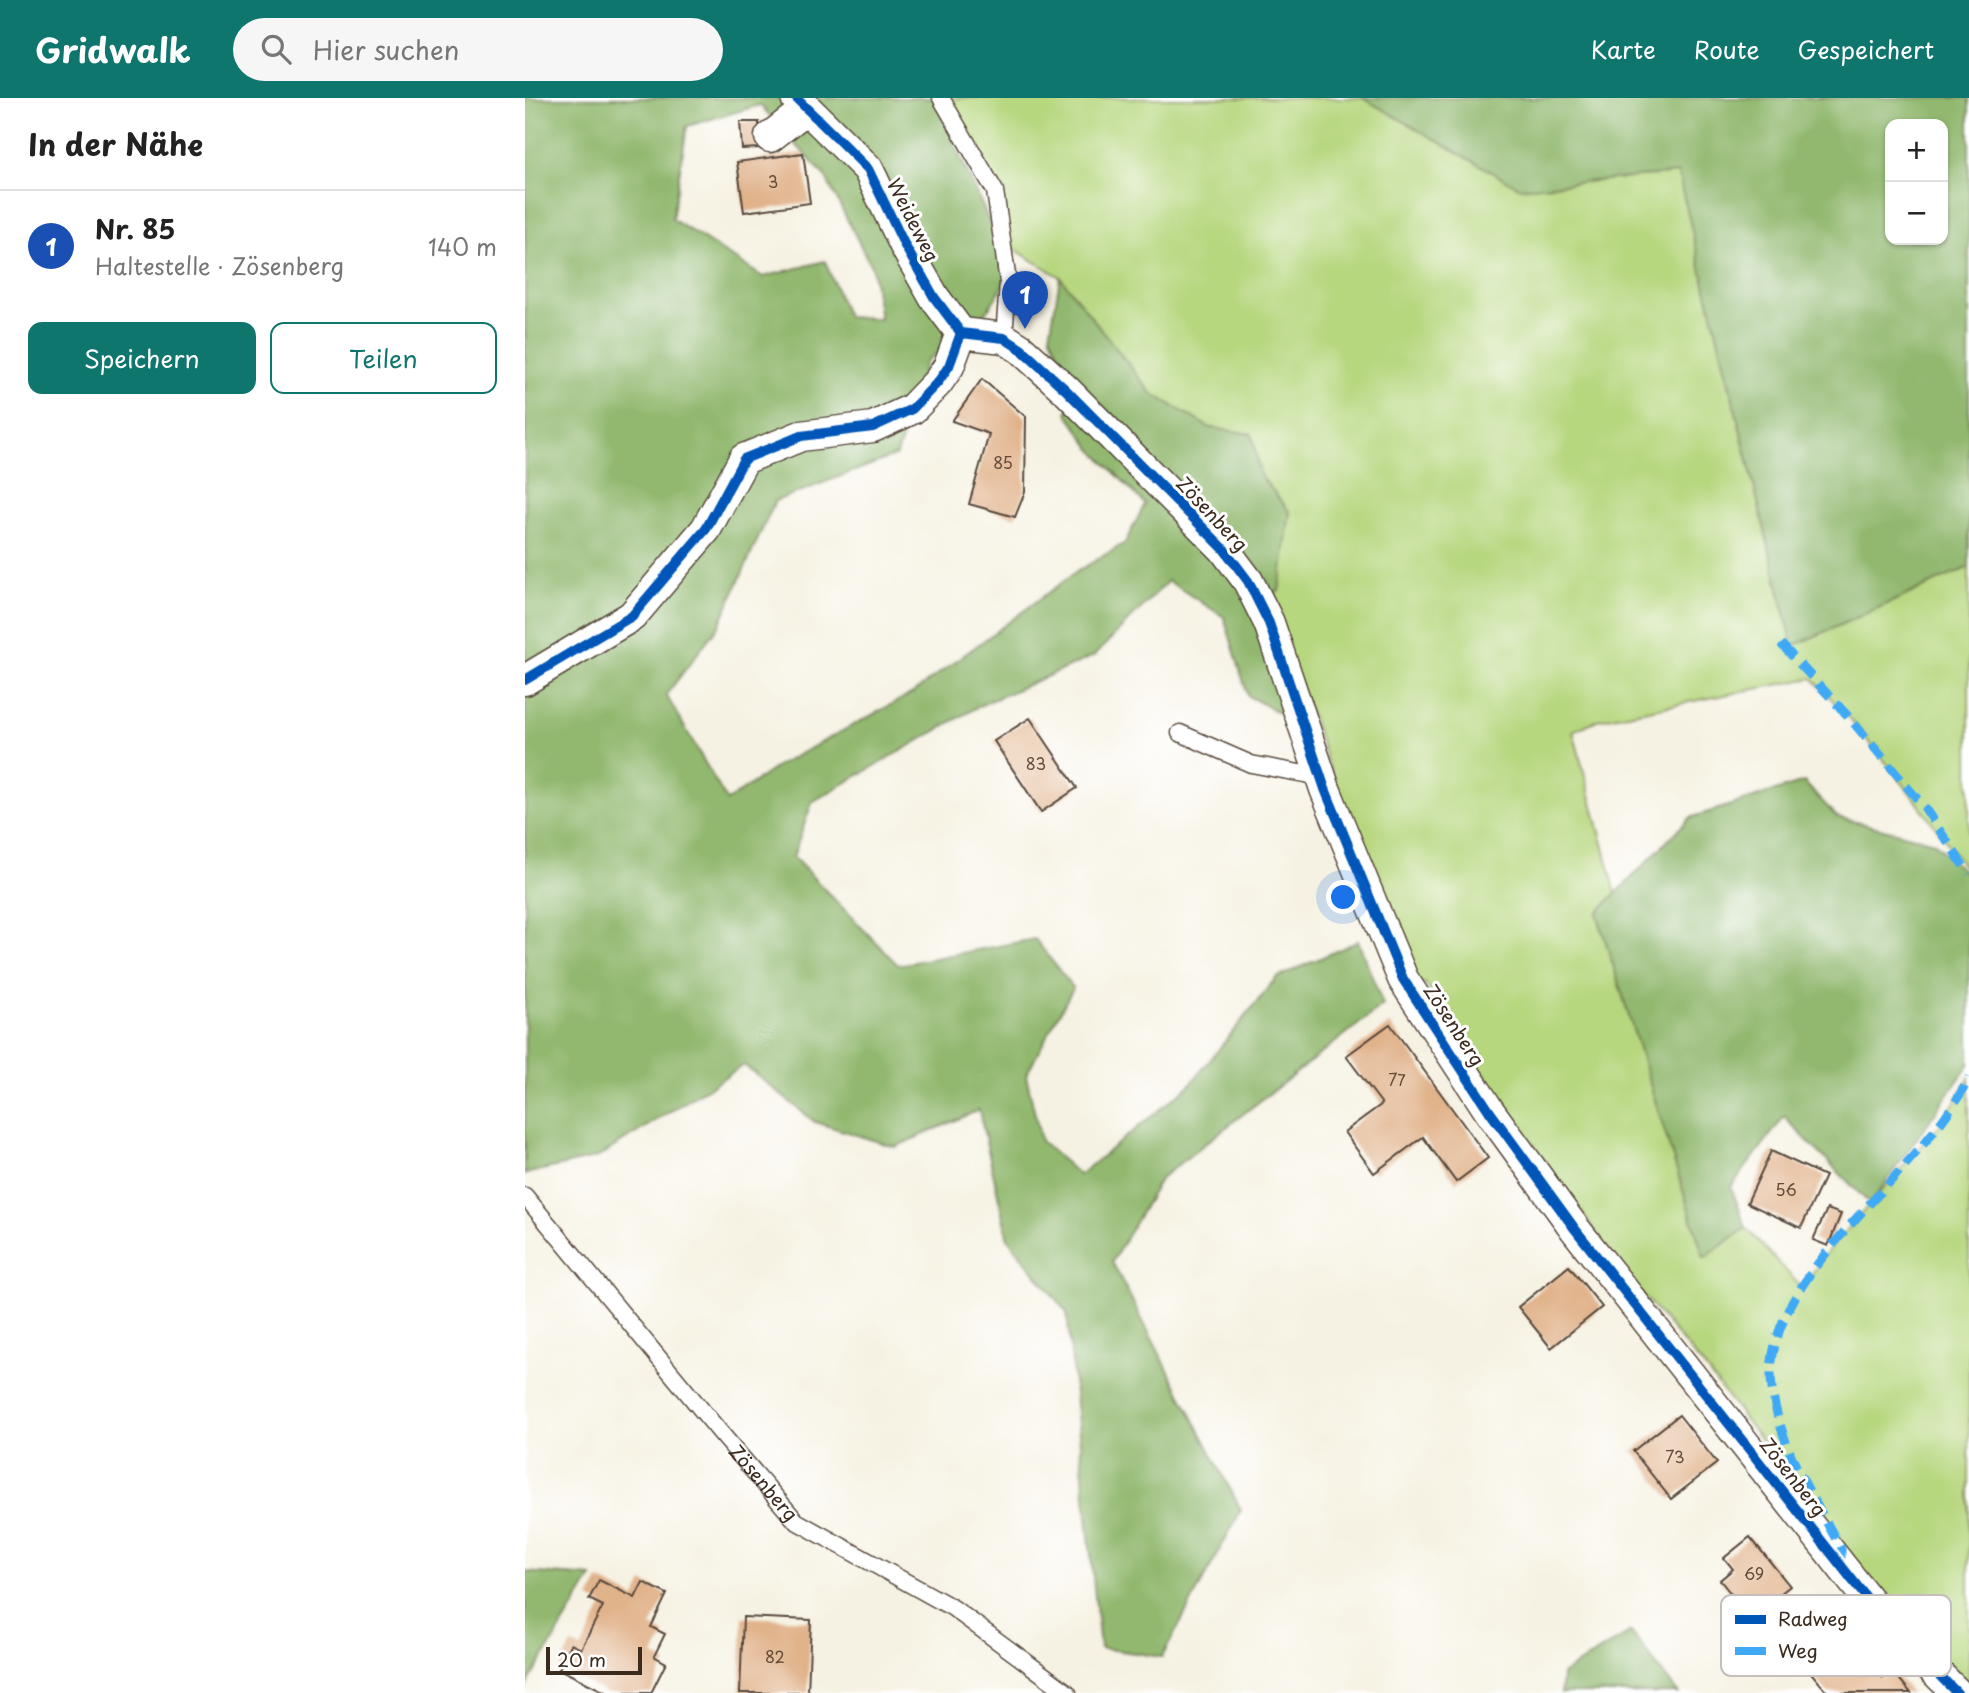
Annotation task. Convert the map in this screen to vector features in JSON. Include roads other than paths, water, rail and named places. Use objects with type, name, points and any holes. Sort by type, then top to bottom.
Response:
[{"type":"street","name":"Weideweg","points":[[770,137],[801,103],[868,169],[905,246],[934,297],[961,333]]},
{"type":"street","points":[[525,680],[632,616],[706,529],[744,459],[801,436],[873,427],[912,409],[949,366],[961,333],[1004,338]]},
{"type":"street","name":"Zösenberg","points":[[1004,338],[1021,349],[1066,390],[1224,549],[1248,581],[1269,623],[1321,777],[1403,979],[1490,1112],[1575,1229],[1864,1595]]},
{"type":"street","name":"Zösenberg","points":[[1940,1676],[1957,1693]]},
{"type":"lane","points":[[941,98],[995,191],[1008,282],[1004,338]]},
{"type":"lane","points":[[1180,733],[1251,764],[1321,777]]},
{"type":"lane","name":"Zösenberg","points":[[525,1196],[796,1521],[953,1608],[1068,1693]]},
{"type":"place","name":"Nr. 85","points":[[1025,329]]}]
